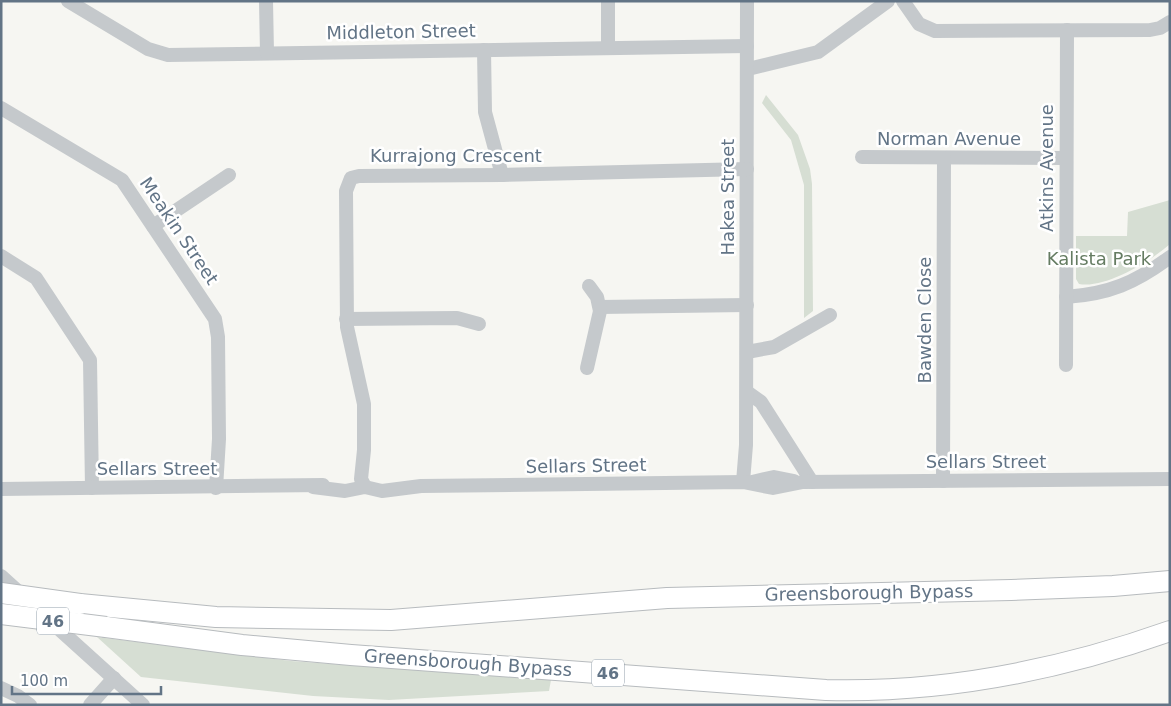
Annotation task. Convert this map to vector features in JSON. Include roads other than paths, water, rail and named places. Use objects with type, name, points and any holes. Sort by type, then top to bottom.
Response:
[{"type":"highway","name":"Greensborough Bypass","points":[[1,592],[80,604],[206,616],[362,620],[479,615],[668,598],[994,591],[1112,586],[1170,581]]},
{"type":"highway","name":"Greensborough Bypass","points":[[1,614],[233,644],[342,654],[826,690],[877,691],[949,685],[999,676],[1107,650],[1161,634]]},
{"type":"street","name":"Middleton Street","points":[[68,1],[158,53],[168,55],[747,46]]},
{"type":"street","points":[[266,1],[267,52]]},
{"type":"street","points":[[608,1],[608,48]]},
{"type":"street","name":"Hakea Street","points":[[747,1],[747,482]]},
{"type":"street","points":[[748,69],[818,52],[888,1]]},
{"type":"street","points":[[903,1],[923,28],[935,31],[1150,30],[1160,28],[1170,22]]},
{"type":"street","name":"Atkins Avenue","points":[[1066,365],[1067,30]]},
{"type":"street","points":[[484,50],[485,112],[502,175]]},
{"type":"street","name":"Meakin Street","points":[[1,108],[122,180],[217,324],[219,488]]},
{"type":"street","name":"Norman Avenue","points":[[862,157],[1066,158]]},
{"type":"street","name":"Bawden Close","points":[[943,481],[944,158]]},
{"type":"street","name":"Kurrajong Crescent","points":[[365,482],[364,404],[349,342],[346,318],[346,191],[351,178],[359,176],[502,175],[747,169]]},
{"type":"street","points":[[153,226],[229,175]]},
{"type":"street","points":[[1,256],[36,278],[90,360],[92,488]]},
{"type":"street","points":[[1066,297],[1092,295],[1119,288],[1170,257]]},
{"type":"street","points":[[587,368],[600,307],[597,297],[589,286]]},
{"type":"street","points":[[600,307],[747,305]]},
{"type":"street","points":[[747,352],[774,347],[830,315]]},
{"type":"street","points":[[346,318],[457,318],[479,324]]},
{"type":"street","points":[[747,392],[762,402],[807,482]]},
{"type":"street","name":"Sellars Street","points":[[1,489],[313,487],[345,491],[365,482],[382,491],[421,486],[747,482],[773,488],[807,482],[1170,479]]},
{"type":"street","points":[[1,576],[143,705]]},
{"type":"street","points":[[90,705],[114,678]]},
{"type":"street","points":[[1,688],[18,696],[30,705]]},
{"type":"park label","name":"Kalista Park","points":[[1099,259]]}]
